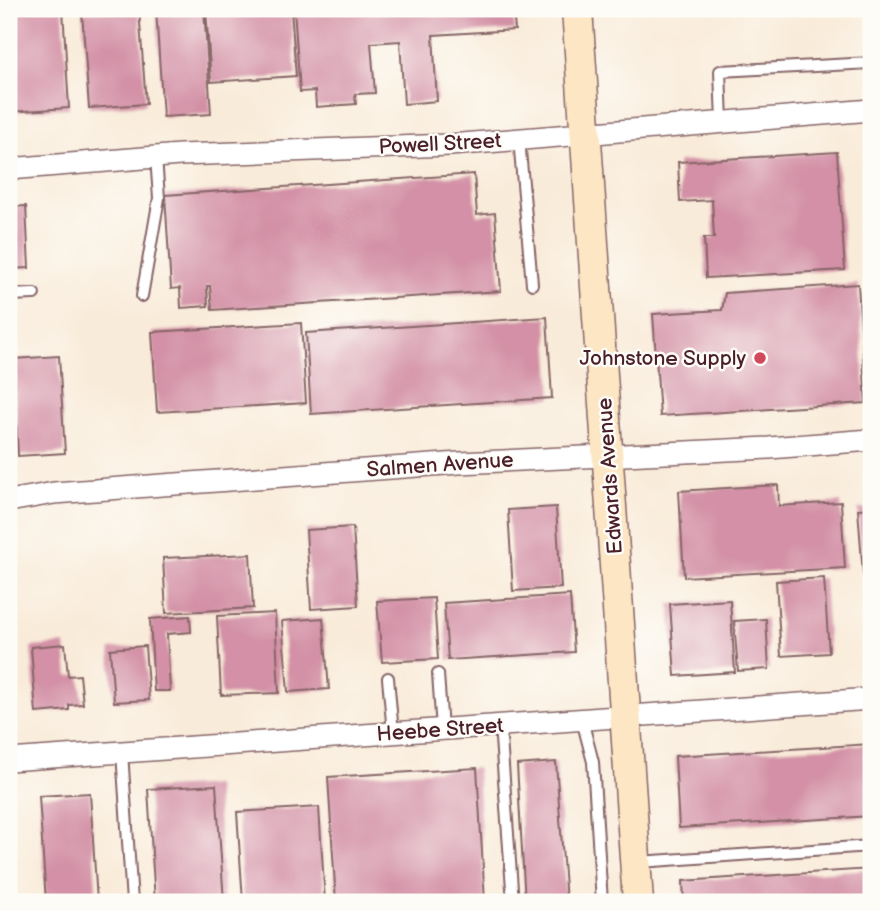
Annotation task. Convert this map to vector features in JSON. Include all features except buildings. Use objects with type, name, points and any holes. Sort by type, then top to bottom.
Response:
[{"type":"street","name":"Edwards Avenue","points":[[577,9],[638,902]]},
{"type":"street","name":"Powell Street","points":[[9,169],[156,157],[450,145],[871,110]]},
{"type":"street","name":"Salmen Avenue","points":[[9,501],[54,493],[458,463],[871,440]]},
{"type":"street","name":"Heebe Street","points":[[9,760],[871,699]]},
{"type":"lane","points":[[722,121],[720,71],[871,63]]},
{"type":"lane","points":[[519,139],[532,284]]},
{"type":"lane","points":[[142,296],[159,198],[156,157]]},
{"type":"lane","points":[[9,295],[34,295]]},
{"type":"lane","points":[[438,674],[442,729]]},
{"type":"lane","points":[[388,678],[393,733]]},
{"type":"lane","points":[[582,720],[593,762],[602,902]]},
{"type":"lane","points":[[500,725],[513,902]]},
{"type":"lane","points":[[122,752],[132,902]]},
{"type":"lane","points":[[636,862],[871,846]]},
{"type":"place","name":"Johnstone Supply","points":[[760,358]]}]
